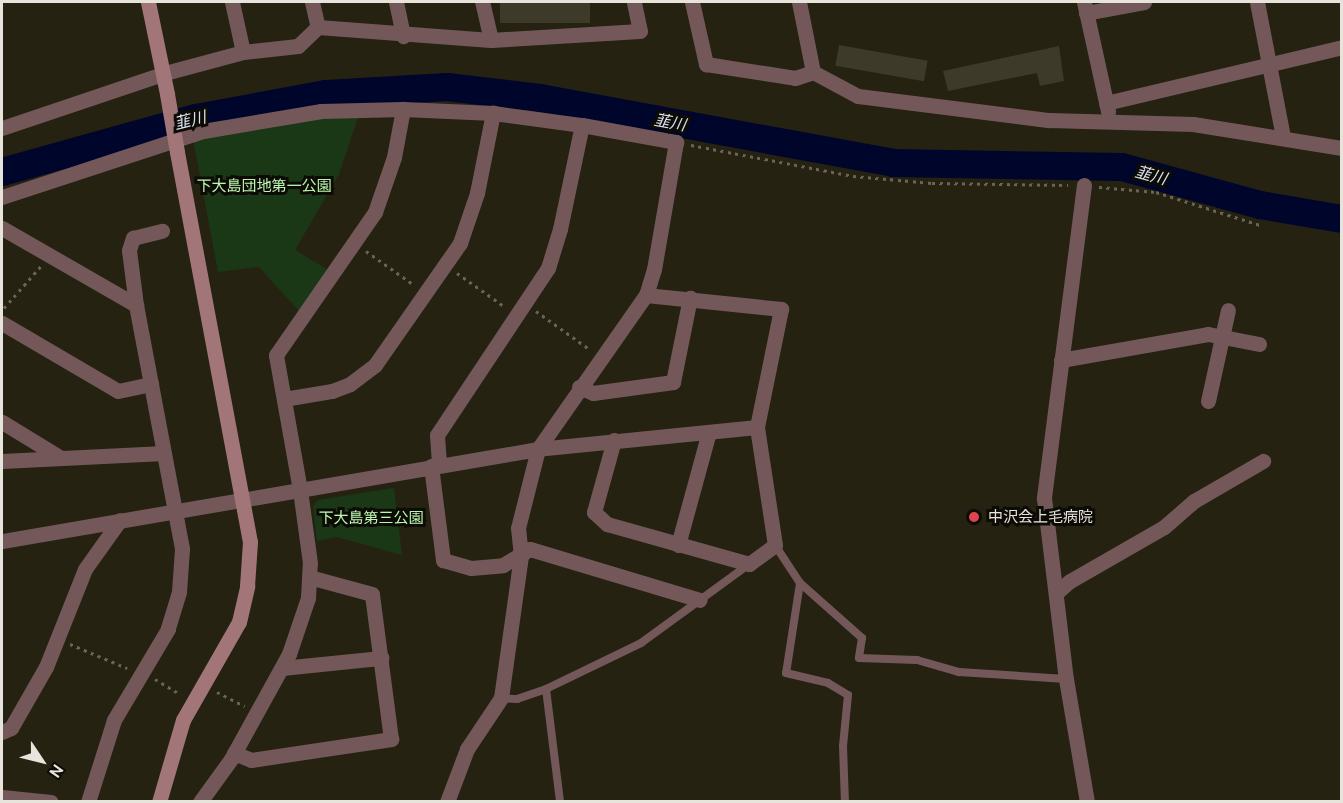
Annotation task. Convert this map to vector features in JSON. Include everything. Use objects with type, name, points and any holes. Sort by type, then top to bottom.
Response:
[{"type":"street","points":[[148,2],[165,74],[177,153],[240,499],[250,542],[247,586],[239,622],[183,720],[163,801]]},
{"type":"street","points":[[232,2],[243,52]]},
{"type":"street","points":[[312,2],[318,27]]},
{"type":"street","points":[[396,2],[404,36]]},
{"type":"street","points":[[482,2],[491,40]]},
{"type":"street","points":[[2,128],[165,74],[243,52],[298,46],[318,27],[404,36],[491,40],[640,31],[634,2]]},
{"type":"street","points":[[692,2],[706,64],[795,78],[813,72],[858,96],[1049,120],[1193,124],[1341,148]]},
{"type":"street","points":[[799,2],[813,72]]},
{"type":"street","points":[[1110,120],[1085,7],[1144,2]]},
{"type":"street","points":[[1257,2],[1283,137]]},
{"type":"street","points":[[1106,103],[1341,47]]},
{"type":"street","points":[[200,801],[234,753],[282,668],[308,598],[309,577],[300,490],[276,355],[355,243],[379,201],[394,157],[403,109]]},
{"type":"street","points":[[2,197],[203,131],[321,111],[403,109],[493,113],[582,125],[676,142],[654,269],[646,295],[600,357],[538,449],[518,528],[521,556],[501,698],[467,749],[447,801]]},
{"type":"street","points":[[284,399],[332,391],[350,384],[375,366],[460,243],[477,193],[493,113]]},
{"type":"street","points":[[582,125],[560,229],[548,268],[523,311],[437,435],[435,465],[443,560],[471,568],[503,565],[530,549],[700,600]]},
{"type":"street","points":[[1084,185],[1044,498],[1066,679],[1087,801]]},
{"type":"street","points":[[2,228],[136,305]]},
{"type":"street","points":[[88,801],[114,720],[168,628],[179,592],[182,549],[136,305],[129,250],[133,238],[162,231]]},
{"type":"street","points":[[614,440],[594,512],[607,524],[749,564],[775,545],[757,427],[781,309],[646,295]]},
{"type":"street","points":[[579,387],[593,393],[673,382],[690,298]]},
{"type":"street","points":[[1208,400],[1228,310]]},
{"type":"street","points":[[2,323],[118,391],[151,384]]},
{"type":"street","points":[[1061,360],[1208,334],[1259,344]]},
{"type":"street","points":[[2,422],[58,456]]},
{"type":"street","points":[[2,541],[538,449],[757,427]]},
{"type":"street","points":[[678,545],[709,432]]},
{"type":"street","points":[[2,461],[58,456],[164,453]]},
{"type":"street","points":[[1056,593],[1070,581],[1164,527],[1194,501],[1263,461]]},
{"type":"street","points":[[2,732],[11,728],[46,667],[85,569],[120,520]]},
{"type":"street","points":[[234,753],[251,760],[391,739],[372,594],[309,577]]},
{"type":"street","points":[[282,668],[381,658]]},
{"type":"street","points":[[2,797],[48,801]]},
{"type":"lane","points":[[775,545],[800,583],[862,638],[859,658],[917,660],[959,672],[1066,679]]},
{"type":"lane","points":[[501,698],[517,699],[546,690],[641,643],[749,564]]},
{"type":"lane","points":[[800,583],[786,672],[828,683],[848,695],[843,746],[845,801]]},
{"type":"lane","points":[[546,690],[560,801]]},
{"type":"path","points":[[676,142],[853,176],[932,183],[1084,185],[1156,192],[1260,225]]},
{"type":"path","points":[[355,243],[426,293]]},
{"type":"path","points":[[2,312],[50,255]]},
{"type":"path","points":[[445,265],[600,357]]},
{"type":"path","points":[[57,639],[141,672],[182,695]]},
{"type":"path","points":[[217,692],[257,712]]},
{"type":"green space","name":"下大島団地第一公園","points":[[358,117],[339,174],[295,250],[328,270],[299,311],[259,267],[218,272],[193,139],[311,118]]},
{"type":"green space","name":"下大島第三公園","points":[[394,488],[402,555],[337,537],[317,541],[313,506],[318,500]]},
{"type":"building","points":[[500,2],[590,2],[590,23],[500,23]]},
{"type":"building","points":[[839,45],[928,61],[924,81],[835,66]]},
{"type":"building","points":[[1059,46],[1064,81],[1040,86],[1037,73],[948,91],[943,71]]},
{"type":"waterway","name":"韮川","points":[[2,172],[196,118],[326,94],[447,87],[540,98],[893,163],[1122,167],[1260,205],[1342,219]]},
{"type":"place","name":"中沢会上毛病院","points":[[974,517]]}]
